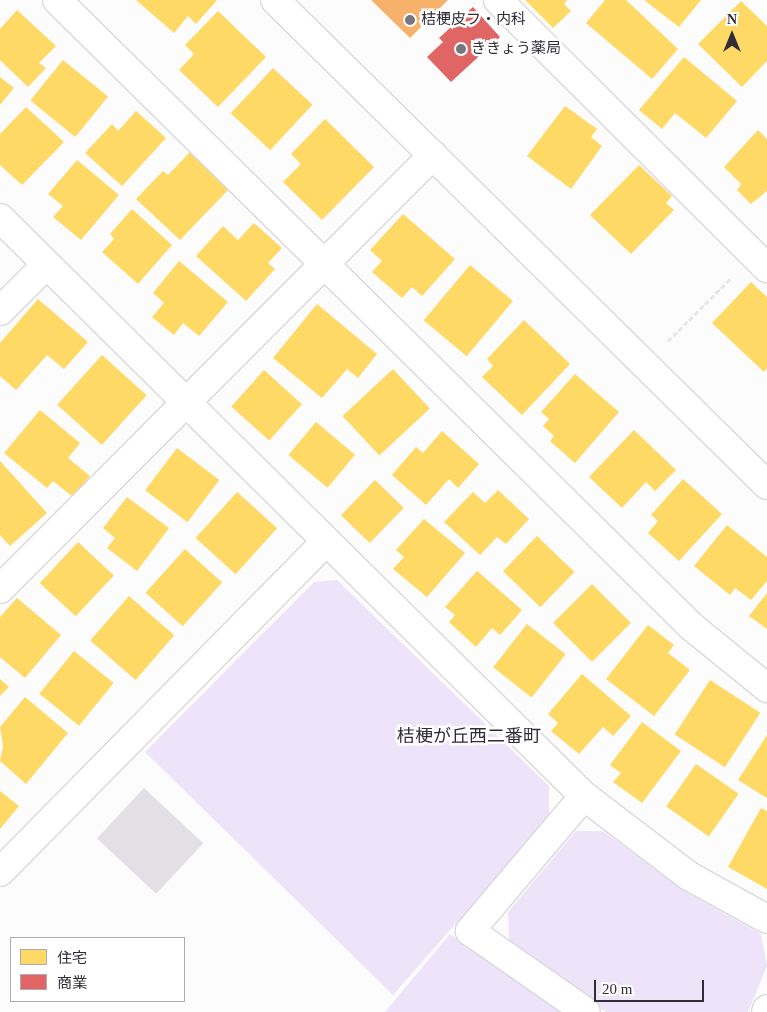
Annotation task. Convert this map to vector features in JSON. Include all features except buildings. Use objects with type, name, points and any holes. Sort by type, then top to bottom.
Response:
[{"type":"street","points":[[57,0],[692,627],[767,688]]},
{"type":"street","points":[[275,0],[767,486]]},
{"type":"street","points":[[498,0],[760,261]]},
{"type":"street","points":[[0,590],[433,155]]},
{"type":"street","points":[[0,218],[325,542],[584,796],[689,876],[767,919]]},
{"type":"street","points":[[0,311],[46,264]]},
{"type":"street","points":[[0,872],[325,542]]},
{"type":"street","points":[[584,796],[470,931],[586,1012]]},
{"type":"path","points":[[668,341],[760,261]]},
{"type":"shaded area","points":[[337,580],[549,786],[549,818],[393,995],[145,752],[314,582]]},
{"type":"shaded area","points":[[576,831],[603,831],[686,892],[761,934],[767,966],[748,1012],[606,1012],[509,943],[508,912]]},
{"type":"shaded area","points":[[450,934],[560,1012],[385,1012]]},
{"type":"place","name":"桔梗皮フ・内科","points":[[410,20]]},
{"type":"place","name":"ききょう薬局","points":[[461,49]]},
{"type":"district","name":"桔梗が丘西二番町","points":[[469,736]]}]
